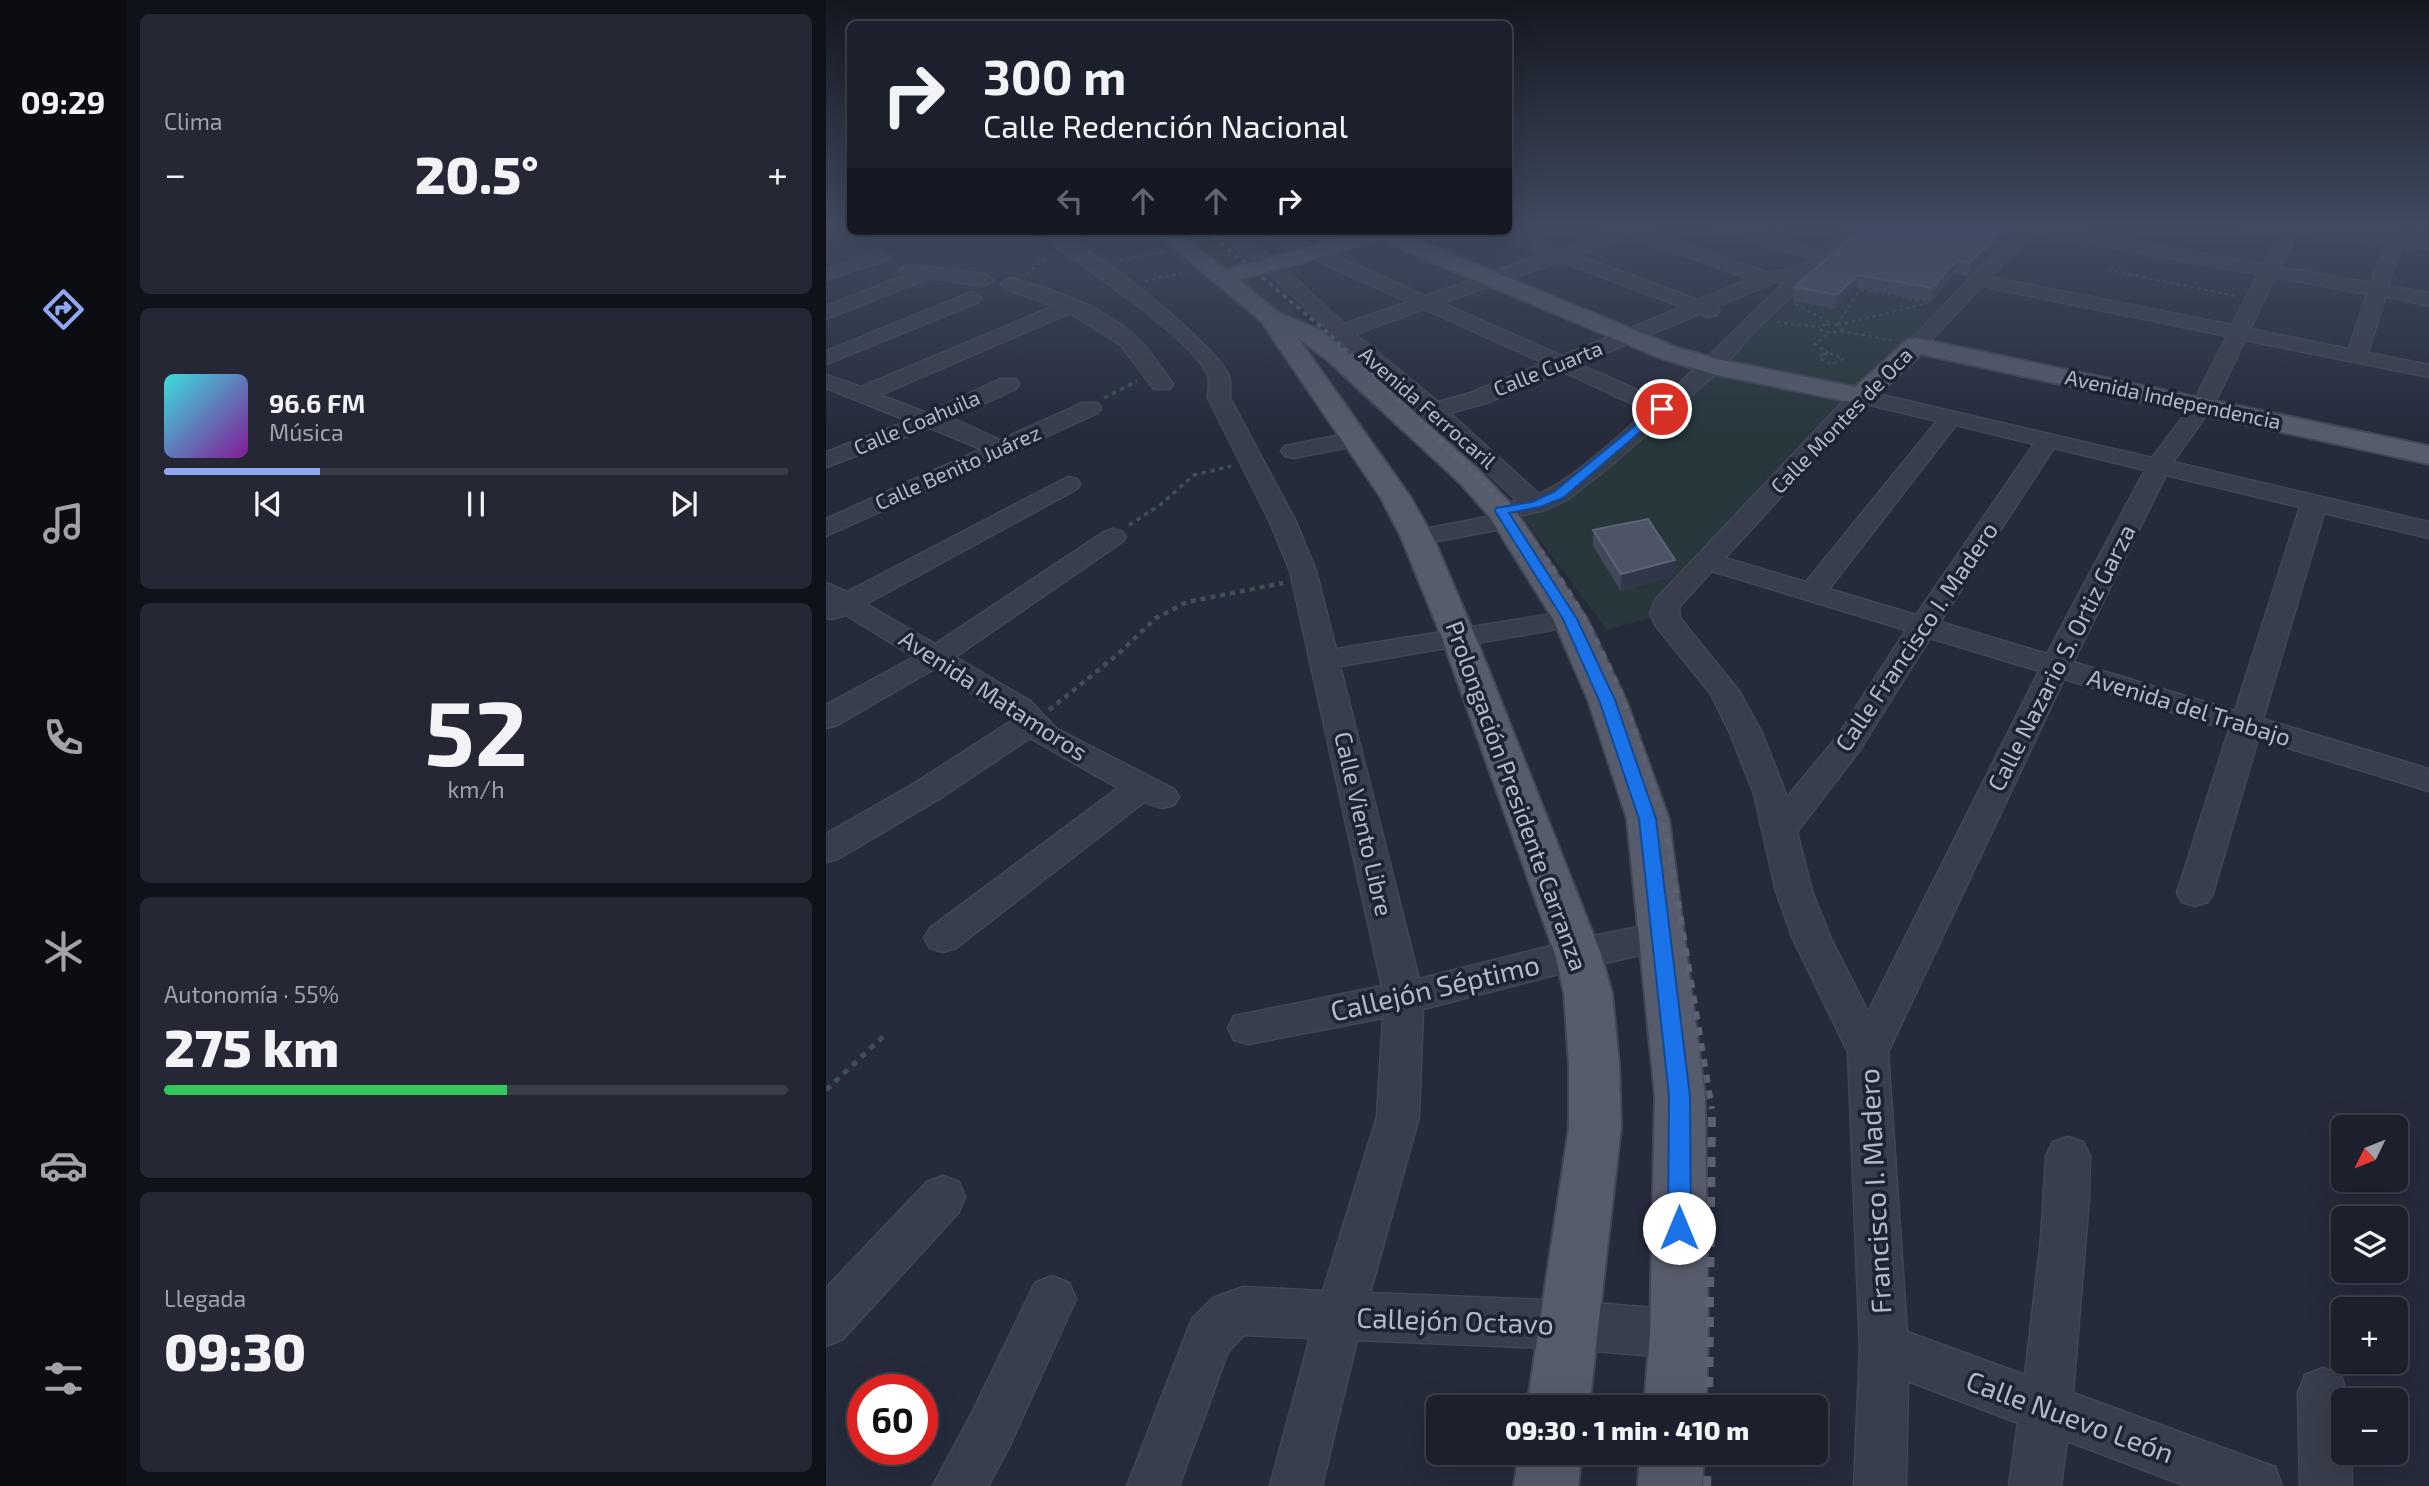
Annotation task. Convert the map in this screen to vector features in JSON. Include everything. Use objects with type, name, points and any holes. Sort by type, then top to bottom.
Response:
[{"type":"main road","points":[[1244,295],[1269,316],[1311,335],[1335,354],[1470,477],[1515,512],[1570,619],[1607,700],[1648,819],[1680,1096],[1679,1334],[1676,1395]]},
{"type":"main road","points":[[1531,295],[1670,353],[1713,366],[1861,396]]},
{"type":"main road","name":"Prolongación Presidente Carranza","points":[[1269,316],[1357,439],[1396,498],[1417,537],[1578,954],[1588,993],[1594,1064],[1595,1127],[1560,1395]]},
{"type":"main road","name":"Calle Montes de Oca","points":[[1861,396],[1916,345]]},
{"type":"main road","name":"Avenida Independencia","points":[[1916,345],[2429,455]]},
{"type":"main road","points":[[1546,1486],[1549,1465]]},
{"type":"main road","points":[[1670,1486],[1671,1465]]},
{"type":"street","points":[[826,313],[870,295]]},
{"type":"street","points":[[1041,295],[1070,306],[1130,343],[1158,379]]},
{"type":"street","name":"Calle Viento Libre","points":[[1134,295],[1193,344],[1218,377],[1219,398],[1283,522],[1305,578],[1404,998],[1398,1117],[1339,1317],[1296,1486]]},
{"type":"street","name":"Avenida Ferrocaril","points":[[1303,295],[1341,332],[1434,410],[1515,512]]},
{"type":"street","points":[[1409,295],[1662,409]]},
{"type":"street","points":[[1341,332],[1446,295]]},
{"type":"street","points":[[1668,295],[1737,321]]},
{"type":"street","name":"Calle Cuarta","points":[[1406,418],[1478,398],[1727,295]]},
{"type":"street","points":[[1417,537],[1515,512],[1559,495],[1713,366],[1737,321],[1773,295]]},
{"type":"street","name":"Calle Montes de Oca","points":[[1916,345],[1963,295]]},
{"type":"street","points":[[2054,295],[2357,355],[2429,372]]},
{"type":"street","name":"Calle Nazario S. Ortiz Garza","points":[[1868,1052],[2055,668],[2159,465],[2202,406],[2256,295]]},
{"type":"street","points":[[2357,355],[2376,295]]},
{"type":"street","points":[[2408,295],[2429,299]]},
{"type":"street","points":[[826,358],[972,298]]},
{"type":"street","points":[[826,381],[869,391],[1070,306]]},
{"type":"street","points":[[826,367],[869,391],[1001,449]]},
{"type":"street","name":"Calle Coahuila","points":[[826,460],[937,419],[1008,384]]},
{"type":"street","points":[[1861,396],[2429,530]]},
{"type":"street","name":"Calle Montes de Oca","points":[[1666,620],[1666,605],[1861,396]]},
{"type":"street","name":"Calle Benito Juárez","points":[[826,528],[1090,408]]},
{"type":"street","points":[[1812,593],[1952,416]]},
{"type":"street","points":[[1293,451],[1357,439]]},
{"type":"street","name":"Calle Francisco I. Madero","points":[[1779,831],[1848,744],[1923,626],[2049,439]]},
{"type":"street","points":[[833,603],[1068,484]]},
{"type":"street","points":[[2195,893],[2314,503]]},
{"type":"street","points":[[826,718],[935,657],[1113,537]]},
{"type":"street","name":"Avenida del Trabajo","points":[[1708,561],[2429,780]]},
{"type":"street","name":"Avenida Matamoros","points":[[833,603],[935,657],[1019,708],[1046,736],[1151,792],[943,938]]},
{"type":"street","points":[[1325,660],[1570,619]]},
{"type":"street","name":"Francisco I. Madero","points":[[1666,620],[1724,691],[1758,760],[1794,891],[1812,939],[1868,1052],[1884,1348],[1880,1486]]},
{"type":"street","points":[[826,850],[927,791],[1033,722]]},
{"type":"street","name":"Callejón Séptimo","points":[[1248,1028],[1404,998],[1578,954],[1663,936]]},
{"type":"street","points":[[2035,1486],[2062,1293],[2067,1233],[2068,1156]]},
{"type":"street","points":[[826,1322],[943,1197]]},
{"type":"street","points":[[959,1486],[992,1427],[1052,1299]]},
{"type":"street","name":"Callejón Octavo","points":[[1153,1486],[1209,1336],[1230,1315],[1242,1311],[1570,1325],[1679,1334]]},
{"type":"street","name":"Calle Nuevo León","points":[[1884,1348],[2256,1486]]},
{"type":"street","points":[[2323,1393],[2326,1486]]},
{"type":"path","points":[[1836,325],[1856,295]]},
{"type":"path","points":[[1773,321],[1820,327],[1930,302],[1891,295]]},
{"type":"path","points":[[2231,295],[2253,300]]},
{"type":"path","points":[[1794,303],[1836,325],[1841,331]]},
{"type":"path","points":[[1820,327],[1830,333]]},
{"type":"path","points":[[1830,353],[1820,355],[1820,360],[1832,363],[1843,359],[1815,344],[1830,333],[1841,331],[1916,345]]},
{"type":"path","points":[[1090,408],[1121,388],[1158,379]]},
{"type":"path","points":[[1113,537],[1160,505],[1194,475],[1252,460]]},
{"type":"path","points":[[1033,722],[1117,654],[1156,618],[1187,602],[1305,578]]},
{"type":"path","points":[[826,1090],[887,1033]]},
{"type":"shaded area","points":[[1251,295],[1276,295],[1309,325],[1276,315]]},
{"type":"shaded area","points":[[1786,295],[1888,295],[1949,306],[1859,394],[1716,366]]},
{"type":"shaded area","points":[[1707,369],[1849,403],[1657,616],[1607,630],[1520,513],[1555,501]]},
{"type":"building","points":[[1648,519],[1675,560],[1621,574],[1593,530]]},
{"type":"railway","points":[[1284,295],[1377,379]]},
{"type":"railway","points":[[1375,377],[1510,509],[1554,569]]},
{"type":"railway","points":[[1552,567],[1587,623],[1616,683],[1640,746],[1659,809]]},
{"type":"railway","points":[[1659,807],[1669,847],[1712,1109]]},
{"type":"railway","points":[[1709,1395],[1712,1109]]},
{"type":"railway","points":[[1707,1486],[1708,1465]]},
{"type":"route","points":[[1662,409],[1559,495],[1535,505],[1501,511],[1570,619],[1607,700],[1648,819],[1680,1096],[1679,1228]]}]
